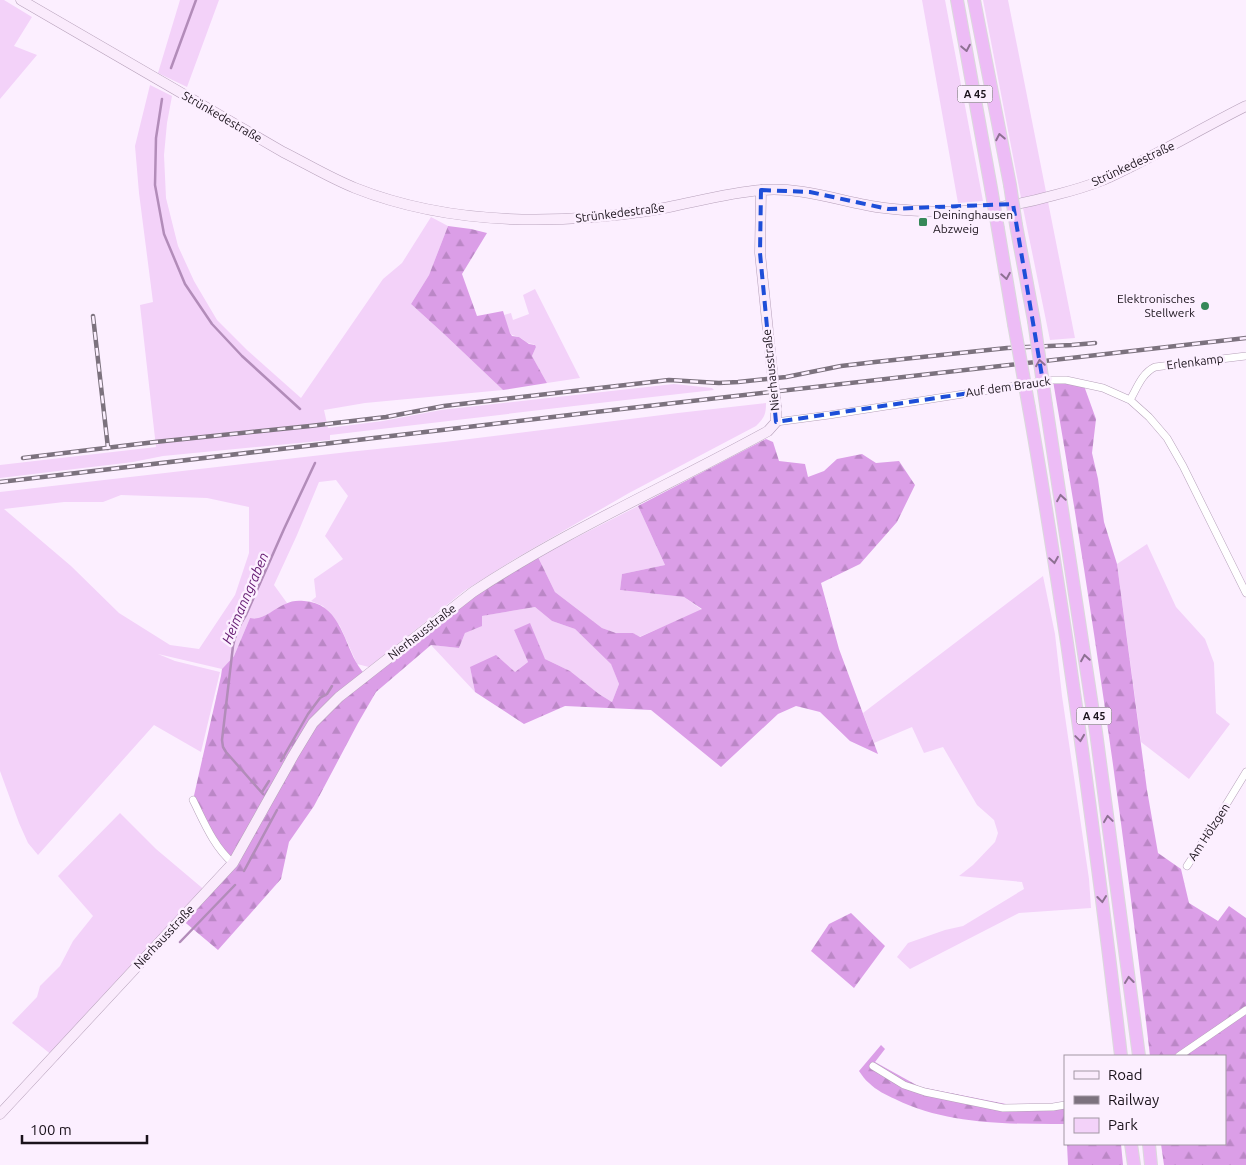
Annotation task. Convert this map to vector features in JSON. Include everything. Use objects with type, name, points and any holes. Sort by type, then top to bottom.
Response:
[{"type":"highway","name":"A 45","points":[[957,0],[1050,530],[1100,879],[1121,1055]]},
{"type":"highway","name":"A 45","points":[[974,0],[1034,320],[1096,732],[1139,1055]]},
{"type":"highway","points":[[1131,1145],[1134,1165]]},
{"type":"highway","points":[[1149,1145],[1151,1165]]},
{"type":"main road","name":"Strünkedestraße","points":[[21,0],[324,174],[385,199],[441,213],[477,217],[526,220],[579,219],[649,210],[726,194],[761,190],[810,192],[888,209],[934,212],[994,208],[1035,200],[1101,180],[1151,157],[1246,106]]},
{"type":"main road","name":"Nierhausstraße","points":[[0,1114],[233,862],[313,724],[339,697],[496,576],[768,431],[776,422],[760,253],[761,190]]},
{"type":"street","name":"Erlenkamp","points":[[1130,400],[1145,374],[1155,367],[1246,356]]},
{"type":"street","name":"Auf dem Brauck","points":[[776,422],[1053,380],[1066,380],[1103,388],[1130,400],[1149,417],[1166,438],[1194,487],[1246,594]]},
{"type":"street","name":"Am Hölzgen","points":[[1187,866],[1246,772]]},
{"type":"street","points":[[193,800],[214,841],[233,862]]},
{"type":"street","points":[[1180,1055],[1246,1010]]},
{"type":"street","points":[[873,1066],[904,1085],[928,1093],[1003,1108],[1064,1105]]},
{"type":"highlighted area","points":[[761,190],[810,192],[888,209],[1013,204],[1043,382],[776,422],[760,253]]},
{"type":"green space","points":[[0,0],[4,0],[32,17],[14,46],[37,55],[0,99]]},
{"type":"green space","points":[[180,0],[219,0],[187,87],[158,73]]},
{"type":"green space","points":[[922,0],[945,0],[983,201],[958,203]]},
{"type":"green space","points":[[983,0],[1008,0],[1075,338],[1050,340]]},
{"type":"green space","points":[[150,85],[172,96],[164,155],[166,198],[178,246],[194,281],[217,320],[247,350],[301,398],[383,279],[402,263],[431,217],[448,226],[429,275],[411,304],[503,390],[365,403],[324,410],[328,428],[383,421],[441,410],[674,384],[712,388],[714,390],[330,435],[330,440],[163,456],[133,462],[0,478],[0,465],[156,447],[140,305],[153,302],[135,146]]},
{"type":"green space","points":[[448,226],[487,233],[462,274],[477,316],[503,311],[512,336],[519,337],[529,344],[535,345],[532,356],[547,383],[503,390],[411,304],[429,275]]},
{"type":"green space","points":[[535,289],[580,378],[547,383],[532,356],[536,347],[534,344],[512,335],[509,331],[504,315],[511,313],[513,320],[529,314],[523,295]]},
{"type":"green space","points":[[1053,381],[1083,383],[1096,419],[1092,453],[1104,522],[1117,564],[1147,790],[1158,853],[1181,869],[1189,903],[1218,921],[1229,906],[1246,918],[1246,1165],[1164,1165],[1161,1145],[1226,1145],[1226,1055],[1150,1055],[1106,718],[1081,549]]},
{"type":"green space","points":[[766,403],[764,416],[756,426],[629,493],[513,560],[464,591],[369,667],[357,664],[340,626],[323,606],[311,601],[316,597],[314,579],[343,559],[325,536],[348,496],[336,480],[319,482],[274,585],[287,603],[264,616],[250,618],[234,656],[222,669],[158,654],[175,661],[220,672],[201,752],[154,725],[38,855],[28,843],[0,771],[0,492],[445,442]],"holes":[[[121,495],[207,498],[249,507],[249,553],[235,595],[199,649],[170,645],[119,613],[71,566],[4,509],[64,502],[103,502]]]},
{"type":"green space","points":[[766,439],[773,442],[779,461],[805,464],[808,477],[824,471],[837,459],[862,454],[876,463],[899,461],[915,485],[897,522],[860,564],[821,583],[839,649],[878,754],[850,741],[820,712],[796,706],[778,714],[721,767],[651,710],[565,706],[524,724],[475,692],[470,667],[496,655],[515,672],[528,662],[514,630],[530,623],[545,659],[570,671],[612,702],[619,684],[611,664],[575,629],[552,621],[535,607],[482,616],[482,626],[465,633],[459,648],[431,645],[376,692],[314,806],[289,842],[281,879],[218,950],[181,919],[233,863],[225,857],[193,800],[222,669],[234,656],[250,618],[264,616],[292,601],[315,603],[325,608],[338,623],[357,664],[368,678],[492,583],[538,557],[555,592],[602,628],[616,633],[633,633],[640,637],[702,609],[684,597],[620,590],[622,574],[665,565],[638,506]]},
{"type":"green space","points":[[638,506],[665,565],[622,574],[620,590],[684,597],[702,610],[639,637],[633,633],[616,633],[602,628],[555,592],[538,557]]},
{"type":"green space","points":[[1147,544],[1176,607],[1205,639],[1214,663],[1216,713],[1230,724],[1189,779],[1141,742],[1117,564]]},
{"type":"green space","points":[[1043,576],[1055,634],[1062,696],[1089,879],[1091,908],[1019,913],[910,969],[897,957],[908,943],[963,926],[1024,889],[1022,882],[959,876],[973,865],[995,842],[998,833],[994,820],[977,805],[943,747],[924,753],[912,727],[874,743],[863,713]]},
{"type":"green space","points":[[535,607],[552,621],[575,629],[611,663],[619,684],[612,702],[570,671],[545,659],[514,630],[528,662],[515,672],[470,667],[475,692],[431,645],[459,648],[465,633],[481,616]]},
{"type":"green space","points":[[120,813],[156,849],[207,892],[144,959],[58,1060],[12,1023],[37,997],[40,986],[60,966],[73,941],[93,916],[58,876]]},
{"type":"green space","points":[[851,913],[885,946],[854,988],[811,951],[829,924]]},
{"type":"green space","points":[[881,1045],[885,1049],[875,1062],[920,1087],[1006,1104],[1057,1108],[1064,1106],[1064,1124],[1000,1123],[936,1114],[915,1108],[885,1094],[875,1088],[859,1071]]},
{"type":"green space","points":[[1067,1145],[1121,1145],[1123,1165],[1068,1165]]},
{"type":"waterway","name":"Heimanngraben","points":[[171,68],[196,0]]},
{"type":"waterway","name":"Heimanngraben","points":[[162,99],[156,138],[155,185],[164,234],[185,284],[212,324],[242,356],[300,409]]},
{"type":"waterway","name":"Heimanngraben","points":[[263,794],[223,747],[222,740],[233,646],[238,630],[315,463]]},
{"type":"waterway","points":[[281,761],[308,714],[332,686]]},
{"type":"waterway","points":[[262,792],[269,781]]},
{"type":"waterway","name":"Heimanngraben","points":[[244,871],[277,810]]},
{"type":"waterway","name":"Heimanngraben","points":[[180,942],[235,885]]},
{"type":"railway","points":[[93,316],[108,448]]},
{"type":"railway","points":[[0,482],[1246,338]]},
{"type":"railway","points":[[23,458],[386,417],[444,406],[669,380],[719,383],[738,382],[786,377],[841,366],[875,362],[1007,348],[1095,343]]},
{"type":"place","name":"Deininghausen Abzweig","points":[[923,222]]},
{"type":"place","name":"Elektronisches Stellwerk","points":[[1205,306]]}]
